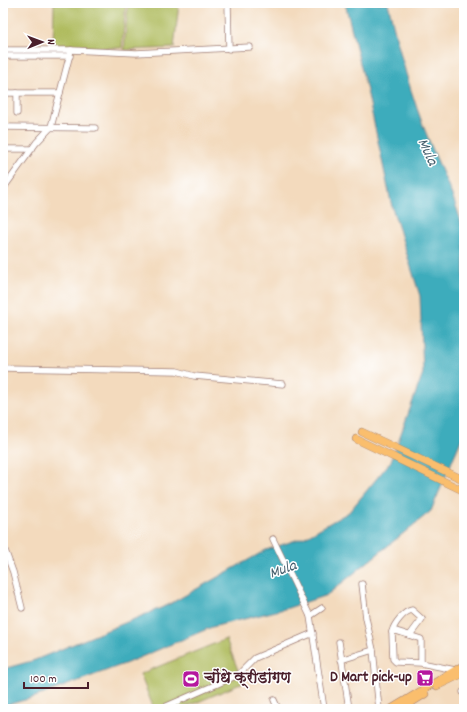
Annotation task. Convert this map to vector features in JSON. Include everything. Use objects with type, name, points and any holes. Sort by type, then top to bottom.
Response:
[{"type":"main road","points":[[362,432],[464,480]]},
{"type":"main road","points":[[356,439],[464,491]]},
{"type":"main road","points":[[391,709],[464,665]]},
{"type":"main road","points":[[401,709],[442,684],[464,673]]},
{"type":"street","points":[[228,3],[229,49]]},
{"type":"street","points":[[3,50],[70,53],[136,53],[250,47]]},
{"type":"street","points":[[3,56],[70,53]]},
{"type":"street","points":[[3,189],[32,149],[51,127],[70,53]]},
{"type":"street","points":[[3,93],[60,93]]},
{"type":"street","points":[[17,93],[17,113]]},
{"type":"street","points":[[3,126],[95,128]]},
{"type":"street","points":[[3,149],[32,149]]},
{"type":"street","points":[[3,368],[177,371],[194,376],[283,384]]},
{"type":"street","points":[[273,539],[310,616],[324,709]]},
{"type":"street","points":[[3,545],[13,572],[22,608]]},
{"type":"street","points":[[362,584],[366,618],[373,650],[379,709]]},
{"type":"street","points":[[310,616],[322,608]]},
{"type":"street","points":[[410,635],[422,619],[412,610],[409,610],[394,626],[392,632],[394,659],[396,662],[421,663],[455,670]]},
{"type":"street","points":[[392,632],[396,631],[421,639],[421,663]]},
{"type":"street","points":[[160,709],[238,675],[254,658],[313,634]]},
{"type":"street","points":[[339,642],[349,709]]},
{"type":"street","points":[[341,660],[373,650]]},
{"type":"street","points":[[274,700],[278,709]]},
{"type":"green space","points":[[54,3],[126,3],[122,48],[53,48]]},
{"type":"green space","points":[[128,3],[179,3],[174,48],[124,50]]},
{"type":"green space","name":"चोंधे क्रीडांगण","points":[[226,639],[243,683],[181,709],[154,709],[140,674]]},
{"type":"water","name":"Mula","points":[[345,3],[388,3],[411,91],[453,199],[464,234],[464,433],[431,511],[327,595],[288,608],[212,627],[127,663],[32,698],[3,706],[3,669],[35,660],[168,605],[266,550],[305,537],[349,512],[391,461],[423,373],[420,296],[392,207],[368,95]]},
{"type":"place","name":"D Mart pick-up","points":[[425,678]]},
{"type":"place","name":"चोंधे क्रीडांगण","points":[[191,679]]}]
